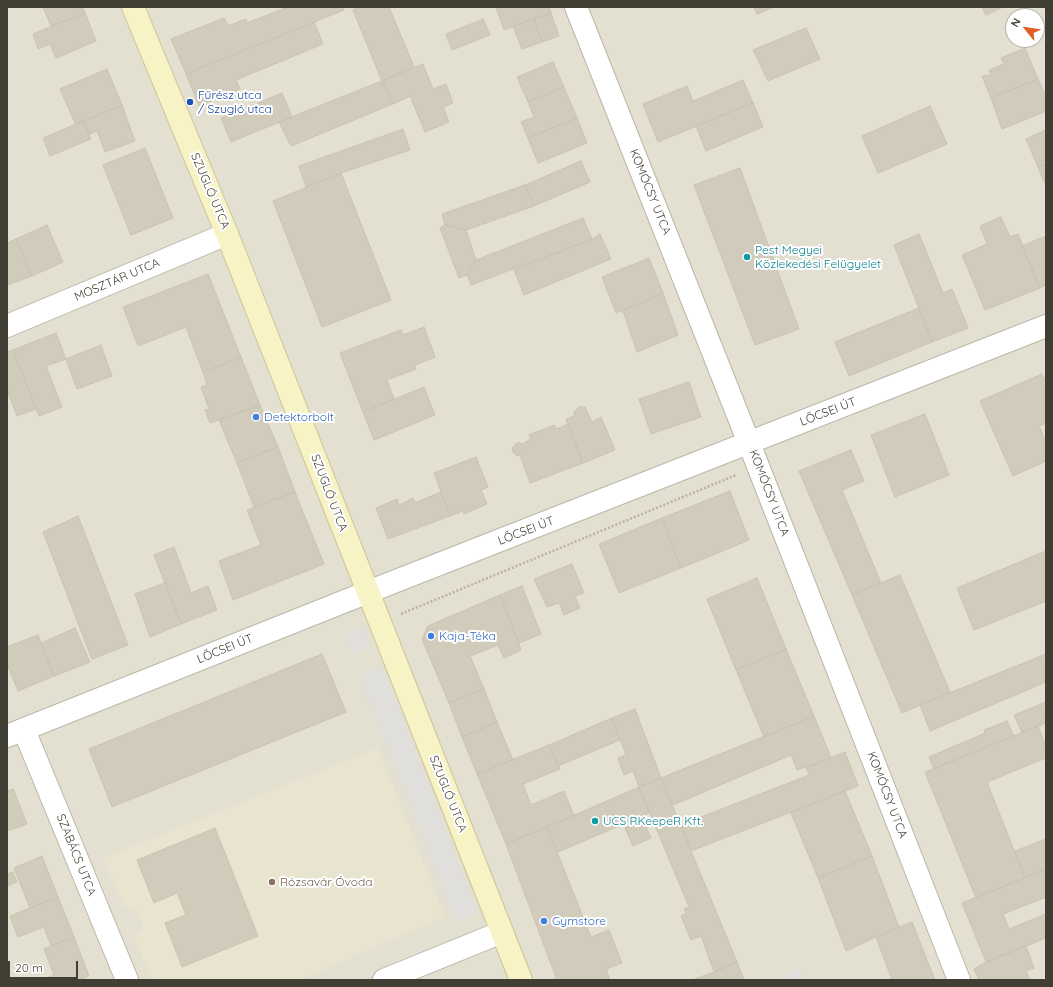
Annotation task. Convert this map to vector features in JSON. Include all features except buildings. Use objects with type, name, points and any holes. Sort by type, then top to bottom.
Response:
[{"type":"street","name":"SZUGLÓ UTCA","points":[[133,7],[227,234],[521,980]]},
{"type":"street","name":"KOMÓCSY UTCA","points":[[576,7],[749,443],[959,980]]},
{"type":"street","name":"MOSZTÁR UTCA","points":[[7,326],[227,234]]},
{"type":"street","name":"LŐCSEI ÚT","points":[[16,733],[368,592],[1046,326]]},
{"type":"street","name":"SZABÁCS UTCA","points":[[16,733],[128,980]]},
{"type":"street","points":[[384,980],[502,932]]},
{"type":"path","points":[[400,614],[739,474]]},
{"type":"shaded area","points":[[7,7],[1046,7],[1046,980],[7,980]]},
{"type":"shaded area","points":[[363,628],[370,645],[351,653],[344,636]]},
{"type":"shaded area","points":[[382,667],[478,912],[456,921],[359,676]]},
{"type":"shaded area","name":"Rózsavár Óvoda","points":[[378,748],[445,917],[299,980],[152,980],[134,937],[143,927],[136,909],[124,906],[103,858]]},
{"type":"shaded area","points":[[799,969],[803,980],[769,980],[773,979]]},
{"type":"place","name":"Fűrész utca / Szugló utca","points":[[190,102]]},
{"type":"place","name":"Pest Megyei Közlekedési Felügyelet","points":[[747,257]]},
{"type":"place","name":"Detektorbolt","points":[[256,417]]},
{"type":"place","name":"Kaja-Téka","points":[[431,636]]},
{"type":"place","name":"UCS RKeepeR Kft.","points":[[595,821]]},
{"type":"place","name":"Rózsavár Óvoda","points":[[272,882]]},
{"type":"place","name":"Gymstore","points":[[544,921]]}]
